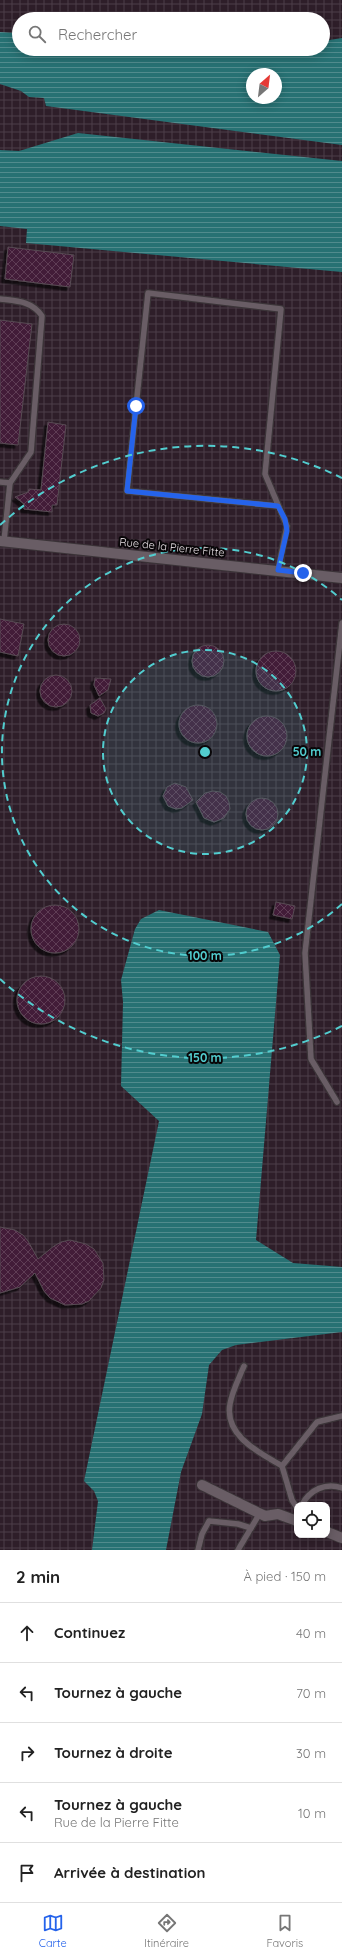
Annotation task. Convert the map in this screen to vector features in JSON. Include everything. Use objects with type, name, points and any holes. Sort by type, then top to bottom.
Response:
[{"type":"street","name":"Rue de la Pierre Fitte","points":[[2,541],[342,578]]},
{"type":"street","points":[[202,1485],[265,1516],[278,1514],[294,1520]]},
{"type":"street","points":[[330,1533],[342,1538]]},
{"type":"lane","points":[[278,506],[127,491],[148,293],[281,309],[265,474],[285,519],[287,531],[278,570]]},
{"type":"lane","points":[[0,299],[27,303],[36,308],[42,316],[31,452],[10,483],[2,541]]},
{"type":"lane","points":[[0,482],[10,483]]},
{"type":"lane","points":[[337,1102],[311,1059],[305,953],[342,624]]},
{"type":"lane","points":[[244,1366],[230,1405],[231,1418],[238,1434],[252,1448],[282,1466],[294,1503]]},
{"type":"lane","points":[[282,1466],[317,1422],[342,1416]]},
{"type":"lane","points":[[304,1502],[310,1493],[320,1487],[331,1486],[342,1488]]},
{"type":"lane","points":[[238,1550],[260,1513]]},
{"type":"lane","points":[[198,1550],[202,1534],[209,1521],[238,1524],[251,1528]]},
{"type":"shaded area","points":[[0,0],[342,0],[342,1550],[0,1550]]},
{"type":"water","points":[[0,32],[12,33],[12,56],[330,56],[330,40],[342,38],[342,145],[46,106],[44,98],[29,97],[21,91],[0,84]]},
{"type":"water","points":[[78,133],[342,161],[342,272],[26,243],[27,229],[0,226],[0,150],[19,151]]},
{"type":"water","points":[[159,910],[268,932],[280,955],[256,1240],[293,1263],[342,1267],[342,1332],[236,1345],[222,1350],[209,1365],[202,1414],[181,1472],[166,1550],[92,1550],[98,1501],[94,1491],[84,1481],[159,1121],[121,1086],[123,1002],[121,980],[135,929],[141,919]]},
{"type":"building","points":[[8,247],[74,255],[70,287],[5,279]]},
{"type":"building","points":[[0,320],[32,324],[18,445],[0,443]]},
{"type":"building","points":[[48,422],[66,425],[57,505],[52,505],[52,512],[24,509],[24,504],[15,497],[28,492],[29,489],[41,490]]},
{"type":"building","points":[[0,619],[24,624],[18,656],[0,652]]},
{"type":"building","points":[[64,624],[75,629],[80,640],[75,651],[64,656],[53,651],[48,640],[53,629]]},
{"type":"building","points":[[208,645],[219,650],[224,661],[219,672],[208,677],[197,672],[192,661],[197,650]]},
{"type":"building","points":[[276,651],[284,653],[290,657],[294,663],[296,671],[294,679],[290,685],[284,689],[276,691],[268,689],[262,685],[258,679],[256,671],[258,663],[262,657],[268,653]]},
{"type":"building","points":[[56,675],[67,680],[72,691],[67,702],[56,707],[45,702],[40,691],[45,680]]},
{"type":"building","points":[[95,678],[111,679],[108,690],[99,696],[94,685]]},
{"type":"building","points":[[100,698],[106,709],[104,713],[98,716],[91,713],[90,705]]},
{"type":"building","points":[[198,705],[211,711],[217,724],[211,737],[198,743],[185,737],[179,724],[185,711]]},
{"type":"building","points":[[267,716],[275,718],[281,722],[285,728],[287,736],[285,744],[281,750],[275,754],[267,756],[259,754],[253,750],[249,744],[247,736],[249,728],[253,722],[259,718]]},
{"type":"building","points":[[175,783],[186,787],[193,800],[182,808],[176,809],[168,806],[163,796],[167,787]]},
{"type":"building","points":[[213,791],[220,792],[226,796],[230,809],[224,818],[214,822],[204,818],[196,802],[205,793]]},
{"type":"building","points":[[262,798],[273,803],[278,814],[273,825],[262,830],[251,825],[246,814],[251,803]]},
{"type":"building","points":[[276,902],[295,906],[292,919],[273,915]]},
{"type":"building","points":[[50,905],[60,905],[72,912],[79,924],[79,934],[72,946],[60,953],[50,953],[42,949],[35,942],[31,934],[31,924],[35,916],[42,909]]},
{"type":"building","points":[[36,976],[46,976],[58,983],[65,995],[65,1005],[58,1017],[46,1024],[36,1024],[28,1020],[21,1013],[17,1005],[17,995],[21,987],[28,980]]},
{"type":"building","points":[[0,1227],[15,1230],[23,1235],[38,1259],[61,1242],[70,1240],[86,1244],[94,1249],[103,1263],[104,1280],[101,1288],[89,1301],[82,1304],[65,1305],[50,1298],[44,1291],[35,1273],[20,1287],[0,1293]]},
{"type":"route","points":[[136,406],[127,491],[278,506],[287,526],[278,570],[303,573]]}]
